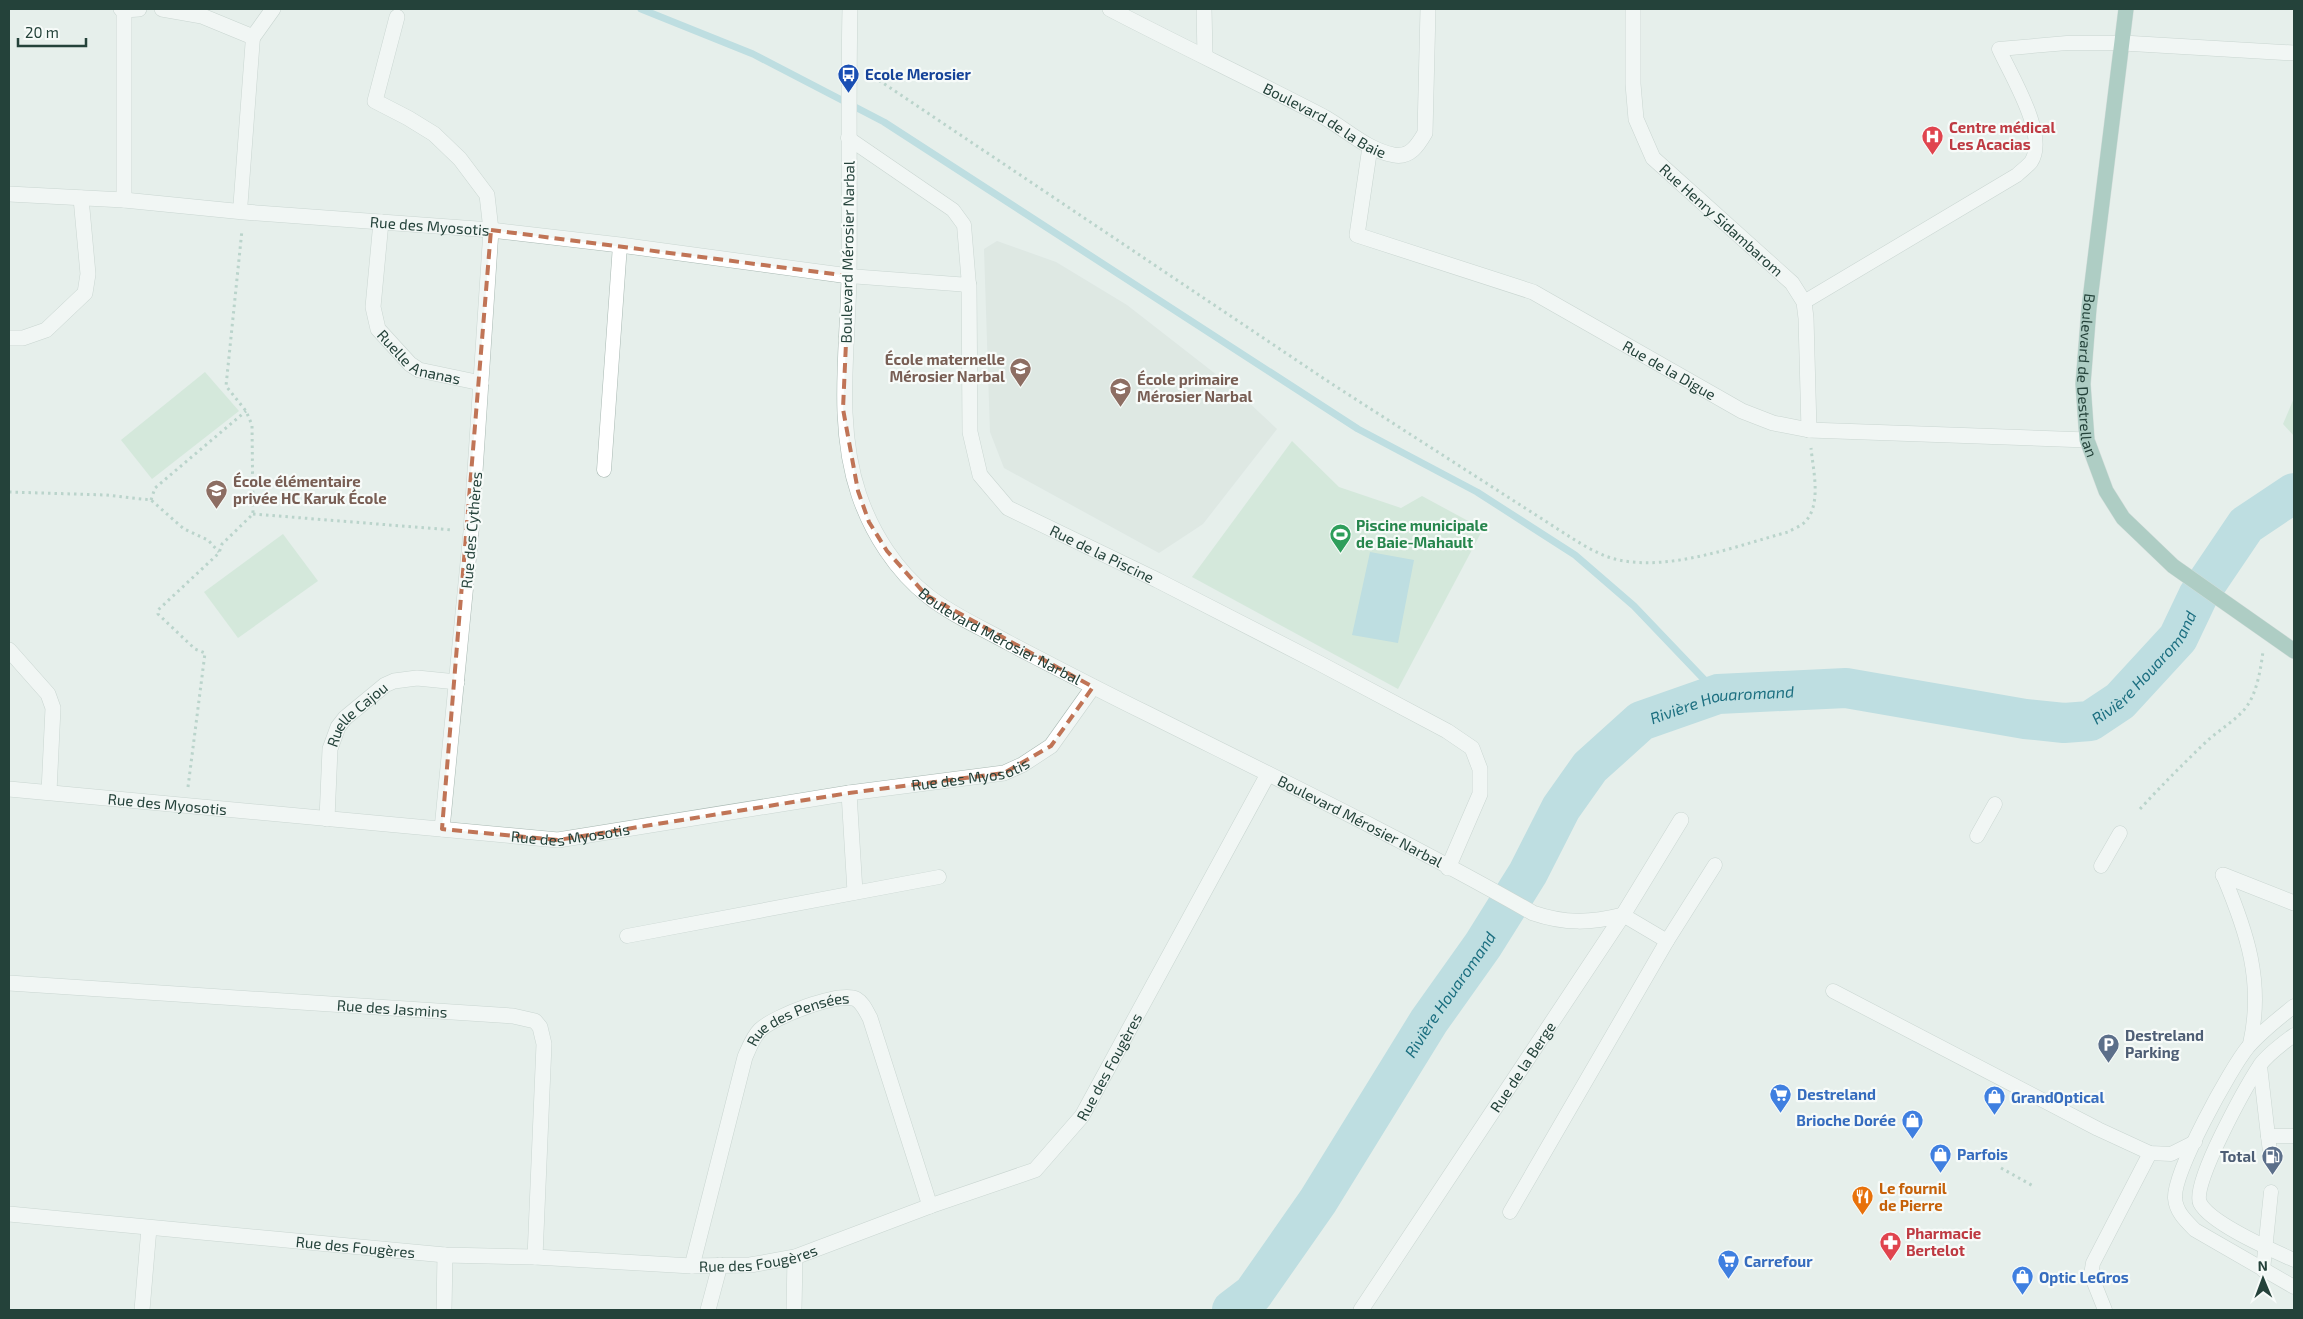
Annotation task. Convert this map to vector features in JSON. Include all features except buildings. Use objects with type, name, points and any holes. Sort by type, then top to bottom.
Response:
[{"type":"main road","name":"Boulevard de Destrellan","points":[[2126,9],[2124,43],[2089,308],[2084,384],[2087,440],[2106,490],[2123,518],[2173,566],[2294,650]]},
{"type":"street","points":[[124,200],[128,9]]},
{"type":"street","points":[[162,9],[202,16],[253,37],[273,9]]},
{"type":"street","name":"Boulevard Mérosier Narbal","points":[[850,9],[848,133],[849,276],[843,409],[858,491],[869,522],[887,551],[926,595],[951,612],[1093,687],[1494,890],[1534,913],[1551,919],[1574,923],[1623,915]]},
{"type":"street","name":"Boulevard de la Baie","points":[[1110,9],[1326,118],[1370,146],[1395,155],[1410,152],[1418,146],[1425,133],[1428,9]]},
{"type":"street","points":[[1204,9],[1205,56]]},
{"type":"street","name":"Rue Henry Sidambarom","points":[[1633,9],[1633,84],[1636,119],[1653,158],[1792,283],[1804,302]]},
{"type":"street","name":"Rue des Cythères","points":[[397,18],[375,101],[434,134],[460,159],[488,195],[491,230],[471,532],[442,829]]},
{"type":"street","points":[[2124,43],[2294,53]]},
{"type":"street","name":"Rue de la Digue","points":[[1370,146],[1357,235],[1533,292],[1742,411],[1773,423],[1809,430],[2087,440]]},
{"type":"street","name":"Rue des Myosotis","points":[[9,194],[124,200],[242,212],[491,230],[620,245],[849,276]]},
{"type":"street","points":[[9,338],[23,338],[46,330],[85,293],[88,274],[81,198]]},
{"type":"street","name":"Ruelle Ananas","points":[[381,222],[373,307],[378,329],[410,364],[419,370],[481,383]]},
{"type":"street","name":"Rue de la Piscine","points":[[969,285],[970,432],[980,475],[1008,508],[1157,580],[1319,663],[1448,731],[1472,748],[1480,769],[1480,794],[1448,868]]},
{"type":"street","points":[[1804,302],[1809,430]]},
{"type":"street","points":[[9,650],[43,687],[48,694],[53,708],[49,792]]},
{"type":"street","name":"Ruelle Cajou","points":[[326,818],[330,749],[338,727],[345,718],[385,685],[394,681],[417,678],[457,682]]},
{"type":"street","name":"Rue des Myosotis","points":[[9,790],[186,804],[558,840],[849,792],[1004,773],[1022,765],[1051,746],[1093,687]]},
{"type":"street","name":"Rue des Fougères","points":[[9,1214],[445,1255],[535,1257],[692,1266],[750,1265],[795,1257],[930,1206],[1035,1170],[1082,1116],[1268,774]]},
{"type":"street","points":[[849,792],[855,892]]},
{"type":"street","name":"Rue de la Berge","points":[[1361,1310],[1623,915],[1681,820]]},
{"type":"street","points":[[2223,875],[2294,904]]},
{"type":"street","name":"Rue des Jasmins","points":[[9,983],[513,1016],[535,1021],[540,1028],[544,1044],[535,1257]]},
{"type":"street","name":"Rue des Pensées","points":[[692,1266],[745,1057],[752,1042],[761,1029],[776,1020],[833,999],[848,997],[856,1000],[863,1005],[870,1018],[930,1206]]},
{"type":"street","points":[[142,1310],[149,1228]]},
{"type":"street","points":[[444,1310],[445,1255]]},
{"type":"street","points":[[794,1310],[795,1257]]},
{"type":"street","points":[[708,1310],[720,1265]]},
{"type":"lane","points":[[242,212],[253,37]]},
{"type":"lane","points":[[1804,302],[2017,174],[2032,162],[2036,149],[2030,117],[1999,49],[2067,43],[2124,43]]},
{"type":"lane","name":"Rue de la Piscine","points":[[848,133],[953,210],[964,225],[969,285]]},
{"type":"lane","points":[[604,470],[620,245]]},
{"type":"lane","points":[[849,276],[969,285]]},
{"type":"lane","points":[[1977,836],[1995,804]]},
{"type":"lane","points":[[2101,866],[2120,833]]},
{"type":"lane","points":[[1510,1212],[1667,941],[1715,866]]},
{"type":"lane","points":[[2223,875],[2250,945],[2254,970],[2256,1010],[2250,1045]]},
{"type":"lane","points":[[627,936],[855,892],[939,878]]},
{"type":"lane","points":[[1623,915],[1667,941]]},
{"type":"lane","points":[[1833,991],[2098,1129],[2150,1153],[2171,1154],[2195,1142]]},
{"type":"lane","points":[[2294,1006],[2264,1030],[2250,1045],[2217,1099],[2195,1142],[2176,1187],[2178,1209],[2195,1230],[2294,1287]]},
{"type":"lane","points":[[2294,1035],[2269,1054],[2260,1066],[2202,1176],[2198,1193],[2199,1201],[2204,1210],[2216,1220],[2294,1260]]},
{"type":"lane","points":[[2260,1066],[2271,1159]]},
{"type":"lane","points":[[2268,1136],[2294,1136]]},
{"type":"lane","points":[[2105,1310],[2091,1275],[2093,1262],[2150,1153]]},
{"type":"lane","points":[[2263,1270],[2271,1192]]},
{"type":"path","points":[[849,65],[1332,384],[1567,535],[1602,555],[1636,562],[1671,561],[1788,532],[1804,522],[1812,510],[1814,497],[1809,430]]},
{"type":"path","points":[[186,804],[205,653],[195,649],[158,614],[158,610],[219,553],[222,544],[253,514],[252,425],[246,411],[226,386],[242,212]]},
{"type":"path","points":[[151,500],[155,488],[246,411]]},
{"type":"path","points":[[9,492],[106,495],[151,500],[184,529],[208,540],[219,553]]},
{"type":"path","points":[[253,514],[471,532]]},
{"type":"path","points":[[2140,809],[2168,778],[2225,724],[2238,716],[2248,704],[2261,663],[2265,630]]},
{"type":"path","points":[[2001,1168],[2034,1187]]},
{"type":"highlighted area","points":[[491,230],[849,276],[843,409],[858,491],[869,522],[887,551],[926,595],[1093,687],[1051,746],[1004,773],[849,793],[558,840],[442,829]]},
{"type":"shaded area","name":"École primaire Mérosier Narbal","points":[[997,241],[1056,262],[1127,305],[1231,386],[1277,429],[1203,524],[1159,553],[1004,468],[990,432],[984,249]]},
{"type":"green space","points":[[205,372],[239,411],[152,479],[121,440]]},
{"type":"green space","points":[[2294,398],[2294,436],[2283,424]]},
{"type":"green space","name":"Piscine municipale de Baie-Mahault","points":[[1292,441],[1339,487],[1401,508],[1422,496],[1483,529],[1398,689],[1192,577]]},
{"type":"green space","points":[[283,534],[318,581],[238,638],[204,592]]},
{"type":"water","points":[[1370,552],[1414,560],[1398,643],[1352,635]]},
{"type":"waterway","points":[[641,9],[753,54],[884,122],[1358,429],[1477,492],[1575,555],[1634,606],[1718,694]]},
{"type":"waterway","name":"Rivière Houaromand","points":[[1232,1310],[1253,1294],[1318,1201],[1429,1021],[1483,945],[1528,873],[1561,808],[1590,767],[1641,721],[1718,694],[1846,688],[2025,719],[2064,723],[2090,721],[2120,701],[2178,638],[2198,596],[2246,525],[2294,493]]},
{"type":"place","name":"Ecole Merosier","points":[[849,93]]},
{"type":"place","name":"Centre médical Les Acacias","points":[[1933,155]]},
{"type":"place","name":"École maternelle Mérosier Narbal","points":[[1021,387]]},
{"type":"place","name":"École primaire Mérosier Narbal","points":[[1121,407]]},
{"type":"place","name":"École élémentaire privée HC Karuk École","points":[[217,509]]},
{"type":"place","name":"Piscine municipale de Baie-Mahault","points":[[1340,553]]},
{"type":"place","name":"Destreland Parking","points":[[2109,1063]]},
{"type":"place","name":"Destreland","points":[[1781,1113]]},
{"type":"place","name":"GrandOptical","points":[[1995,1116]]},
{"type":"place","name":"Brioche Dorée","points":[[1912,1139]]},
{"type":"place","name":"Parfois","points":[[1941,1173]]},
{"type":"place","name":"Total","points":[[2272,1175]]},
{"type":"place","name":"Le fournil de Pierre","points":[[1863,1216]]},
{"type":"place","name":"Pharmacie Bertelot","points":[[1890,1261]]},
{"type":"place","name":"Carrefour","points":[[1728,1280]]},
{"type":"place","name":"Optic LeGros","points":[[2023,1296]]}]
